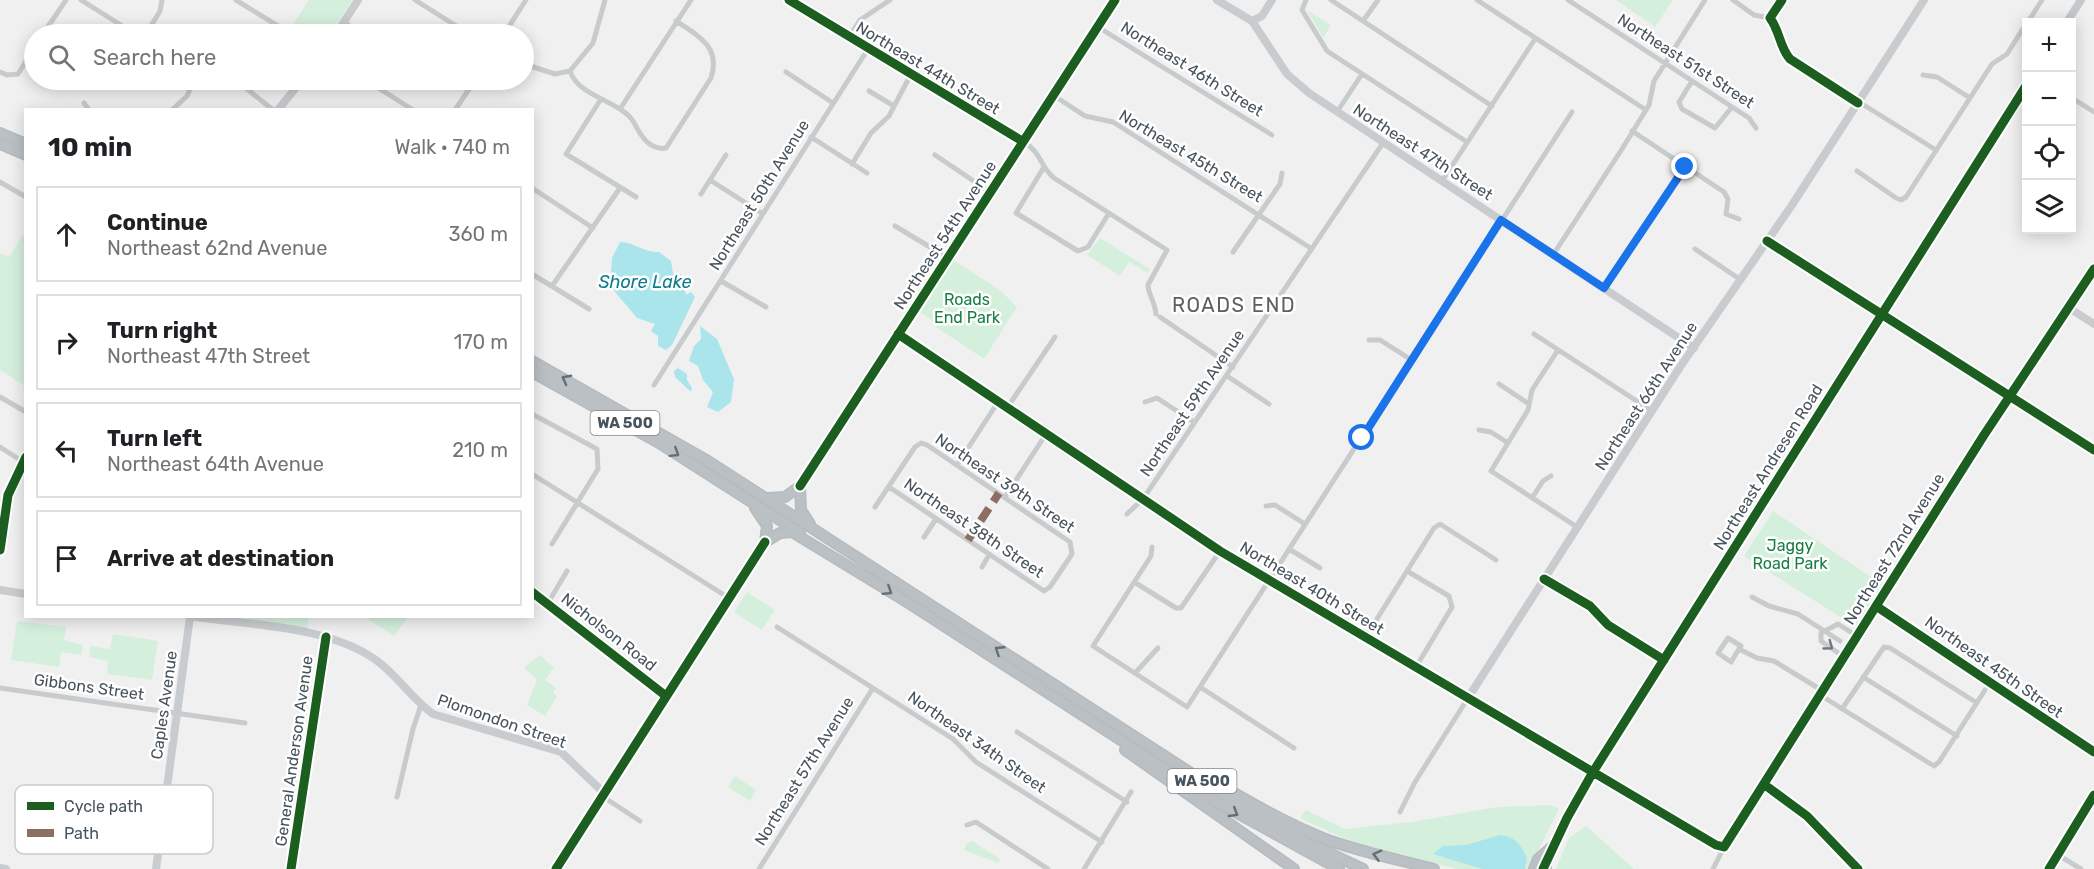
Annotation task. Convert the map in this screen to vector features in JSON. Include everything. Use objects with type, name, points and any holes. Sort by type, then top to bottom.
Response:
[{"type":"highway","points":[[0,133],[24,143]]},
{"type":"highway","points":[[0,144],[24,154]]},
{"type":"highway","name":"WA 500","points":[[534,362],[657,430],[763,496],[1242,806],[1363,869]]},
{"type":"highway","name":"WA 500","points":[[534,373],[629,425],[714,478],[1235,813],[1339,869]]},
{"type":"highway","points":[[714,478],[761,514],[767,526],[765,542]]},
{"type":"highway","points":[[763,496],[784,497],[800,486]]},
{"type":"highway","points":[[800,486],[799,503],[803,517],[843,549]]},
{"type":"highway","points":[[765,542],[780,533],[792,532],[839,560]]},
{"type":"highway","points":[[1048,681],[1223,787],[1284,820],[1344,845],[1434,869]]},
{"type":"highway","points":[[1061,702],[1294,869]]},
{"type":"highway","points":[[1534,869],[1538,859],[1553,846]]},
{"type":"main road","points":[[2070,18],[2081,0]]},
{"type":"main road","name":"Northeast Andresen Road","points":[[1545,867],[1553,846],[1593,772],[2022,92]]},
{"type":"street","points":[[50,24],[66,0]]},
{"type":"street","points":[[81,0],[119,24]]},
{"type":"street","points":[[152,24],[160,11],[162,0]]},
{"type":"street","points":[[236,0],[275,24]]},
{"type":"street","points":[[347,24],[344,22],[358,0]]},
{"type":"street","points":[[416,0],[453,24]]},
{"type":"street","points":[[510,24],[526,0]]},
{"type":"street","points":[[534,67],[555,74],[570,71],[593,43],[605,0]]},
{"type":"street","points":[[620,110],[691,0]]},
{"type":"street","name":"Northeast 44th Street","points":[[789,0],[1022,141],[1037,151],[1044,167],[1054,178],[1167,250],[1148,285],[1148,291],[1154,300],[1158,315],[1233,367]]},
{"type":"street","points":[[849,38],[860,20],[890,0]]},
{"type":"street","name":"Northeast 54th Avenue","points":[[800,486],[1115,0]]},
{"type":"street","name":"Northeast 47th Street","points":[[1217,0],[1252,21],[1290,78],[1383,143],[1694,348]]},
{"type":"street","points":[[1252,21],[1262,16],[1272,0]]},
{"type":"street","points":[[1306,0],[1302,10],[1306,20],[1327,51],[1467,142]]},
{"type":"street","points":[[1331,0],[1492,106]]},
{"type":"street","points":[[1363,21],[1378,0]]},
{"type":"street","points":[[1477,0],[1646,110]]},
{"type":"street","name":"Northeast 51st Street","points":[[1568,0],[1732,106],[1749,118],[1756,128]]},
{"type":"street","points":[[1553,255],[1646,110],[1653,85],[1705,0]]},
{"type":"street","points":[[1732,0],[1754,15],[1770,18],[1775,25],[1781,49],[1790,59],[1936,150]]},
{"type":"street","points":[[1770,18],[1782,0]]},
{"type":"street","name":"Northeast 66th Avenue","points":[[1400,812],[1415,782],[1577,527],[1924,0]]},
{"type":"street","points":[[2030,18],[2041,2],[2032,0]]},
{"type":"street","points":[[570,71],[573,78],[582,86],[633,121],[646,141],[661,150],[669,146],[711,78],[714,55],[709,46],[676,21]]},
{"type":"street","name":"Northeast 46th Street","points":[[1098,27],[1272,135]]},
{"type":"street","points":[[1857,171],[1867,180],[1901,200],[1992,64],[2007,54],[2022,31]]},
{"type":"street","points":[[1443,181],[1534,39]]},
{"type":"street","name":"Northeast 50th Avenue","points":[[654,385],[868,49]]},
{"type":"street","points":[[0,72],[7,75],[18,74],[24,64]]},
{"type":"street","points":[[786,72],[833,103]]},
{"type":"street","points":[[852,164],[871,133],[889,116],[911,74]]},
{"type":"street","points":[[1337,112],[1362,74]]},
{"type":"street","points":[[1923,75],[1937,77],[1970,98]]},
{"type":"street","points":[[1692,81],[1679,104],[1700,121],[1712,128],[1718,127],[1732,106]]},
{"type":"street","points":[[174,108],[187,96],[190,90]]},
{"type":"street","points":[[254,90],[271,108]]},
{"type":"street","points":[[280,108],[294,90]]},
{"type":"street","points":[[382,90],[410,108]]},
{"type":"street","points":[[456,108],[468,90]]},
{"type":"street","points":[[869,91],[894,106]]},
{"type":"street","name":"Northeast 45th Street","points":[[1053,95],[1084,116],[1113,122],[1312,249]]},
{"type":"street","points":[[601,99],[566,154],[636,197]]},
{"type":"street","points":[[2076,101],[2094,112]]},
{"type":"street","points":[[84,103],[88,108]]},
{"type":"street","points":[[1152,547],[1150,556],[1093,646],[1187,707],[1410,359],[1572,112]]},
{"type":"street","points":[[1632,131],[1726,195],[1725,214],[1739,219]]},
{"type":"street","points":[[811,137],[867,173]]},
{"type":"street","name":"Northeast 59th Avenue","points":[[1127,514],[1143,499],[1383,143]]},
{"type":"street","points":[[701,194],[726,155]]},
{"type":"street","points":[[935,155],[990,192]]},
{"type":"street","points":[[1044,167],[1016,213],[1078,251],[1084,251],[1109,213]]},
{"type":"street","points":[[1604,288],[1685,167]]},
{"type":"street","points":[[1233,252],[1280,184],[1282,173]]},
{"type":"street","points":[[710,180],[763,214]]},
{"type":"street","points":[[0,182],[24,196]]},
{"type":"street","points":[[552,286],[620,188]]},
{"type":"street","points":[[534,189],[593,228]]},
{"type":"street","points":[[895,226],[948,258]]},
{"type":"street","points":[[1767,241],[2094,450]]},
{"type":"street","points":[[1695,249],[1741,280]]},
{"type":"street","name":"Northeast 72nd Avenue","points":[[1713,869],[1724,847],[1876,606],[2094,269]]},
{"type":"street","points":[[534,275],[590,309]]},
{"type":"street","points":[[720,281],[766,307]]},
{"type":"street","points":[[2069,308],[2094,324]]},
{"type":"street","name":"Northeast 40th Street","points":[[898,334],[1220,551],[1716,845],[1724,847]]},
{"type":"street","points":[[1534,334],[1652,411]]},
{"type":"street","points":[[1007,408],[1055,337]]},
{"type":"street","points":[[1369,340],[1380,340],[1410,359]]},
{"type":"street","points":[[1558,350],[1532,390],[1529,404],[1491,471],[1577,527]]},
{"type":"street","points":[[1227,376],[1269,404]]},
{"type":"street","points":[[1499,384],[1529,404]]},
{"type":"street","points":[[0,397],[24,411]]},
{"type":"street","points":[[1145,402],[1157,398],[1194,422]]},
{"type":"street","points":[[957,465],[998,402]]},
{"type":"street","points":[[534,415],[597,449],[599,458],[598,469],[552,543]]},
{"type":"street","points":[[1479,430],[1491,432],[1508,443]]},
{"type":"street","points":[[1005,497],[1046,434]]},
{"type":"street","name":"Northeast 39th Street","points":[[889,487],[915,447],[921,443],[1005,497],[1070,542],[1072,554],[1050,587],[1044,591]]},
{"type":"street","points":[[0,447],[24,459],[9,495],[0,550]]},
{"type":"street","points":[[534,475],[729,598]]},
{"type":"street","points":[[1532,498],[1543,481],[1551,476]]},
{"type":"street","points":[[875,507],[889,487]]},
{"type":"street","name":"Northeast 38th Street","points":[[889,487],[1044,591]]},
{"type":"street","points":[[1266,506],[1275,505],[1305,524]]},
{"type":"street","points":[[924,537],[936,519]]},
{"type":"street","points":[[1365,638],[1434,528],[1440,524],[1496,560]]},
{"type":"street","points":[[556,869],[765,542]]},
{"type":"street","points":[[1289,549],[1320,568]]},
{"type":"street","points":[[1134,582],[1176,608],[1181,608],[1220,551]]},
{"type":"street","points":[[982,567],[990,555]]},
{"type":"street","points":[[548,603],[567,571]]},
{"type":"street","points":[[1407,571],[1449,596],[1452,601],[1452,607],[1416,666]]},
{"type":"street","points":[[1544,579],[1590,606],[1612,628],[1664,660]]},
{"type":"street","points":[[0,590],[24,594]]},
{"type":"street","name":"Nicholson Road","points":[[534,592],[666,696]]},
{"type":"street","points":[[1752,597],[1769,606],[1798,614],[1840,641]]},
{"type":"street","name":"Northeast 45th Street","points":[[1876,606],[2094,752]]},
{"type":"street","name":"Caples Avenue","points":[[167,785],[189,618]]},
{"type":"street","name":"Plomondon Street","points":[[196,618],[326,637],[345,642],[375,659],[400,680],[421,705],[448,719],[561,752],[604,793]]},
{"type":"street","points":[[1824,630],[1838,624],[1857,636]]},
{"type":"street","name":"Northeast 34th Street","points":[[777,627],[960,743],[976,762],[1102,842]]},
{"type":"street","points":[[1824,630],[1821,641],[1844,657]]},
{"type":"street","name":"General Anderson Avenue","points":[[291,869],[326,637]]},
{"type":"street","points":[[1728,638],[1741,646],[1739,649],[1731,662],[1718,653],[1728,638]]},
{"type":"street","points":[[1842,709],[1884,647],[1890,648],[1977,703]]},
{"type":"street","points":[[1135,673],[1158,648]]},
{"type":"street","points":[[1739,649],[1774,661],[1842,709],[1934,766],[1957,736],[1985,690]]},
{"type":"street","points":[[1863,677],[1957,736]]},
{"type":"street","points":[[1200,687],[1294,748]]},
{"type":"street","name":"Gibbons Street","points":[[0,688],[245,723]]},
{"type":"street","name":"Northeast 57th Avenue","points":[[759,869],[873,688]]},
{"type":"street","points":[[397,796],[421,705]]},
{"type":"street","points":[[1017,732],[1127,802]]},
{"type":"street","points":[[1765,785],[1807,816],[1858,869]]},
{"type":"street","points":[[1084,869],[1131,792]]},
{"type":"street","points":[[604,793],[609,800],[640,821]]},
{"type":"street","points":[[2049,869],[2094,795]]},
{"type":"street","points":[[967,825],[976,822],[1048,869]]},
{"type":"street","name":"Caples Avenue","points":[[156,869],[158,854]]},
{"type":"street","points":[[2058,855],[2081,869]]},
{"type":"street","points":[[0,868],[6,869]]},
{"type":"green space","points":[[309,0],[352,0],[336,24],[293,24]]},
{"type":"green space","points":[[1616,0],[1673,0],[1655,27]]},
{"type":"green space","points":[[1307,10],[1331,25],[1323,38]]},
{"type":"green space","points":[[24,236],[24,385],[0,370],[0,253],[9,257]]},
{"type":"green space","points":[[1100,238],[1150,269],[1148,273],[1129,262],[1120,276],[1087,255]]},
{"type":"green space","name":"Roads End Park","points":[[953,260],[1000,290],[1017,307],[984,359],[936,327],[937,324],[920,312]]},
{"type":"green space","name":"Jaggy Road Park","points":[[1773,511],[1883,585],[1856,627],[1744,556]]},
{"type":"green space","points":[[747,592],[775,610],[762,630],[734,612]]},
{"type":"green space","points":[[248,618],[309,618],[307,629],[246,622]]},
{"type":"green space","points":[[366,618],[407,618],[394,636]]},
{"type":"green space","points":[[17,621],[66,627],[64,640],[83,645],[81,655],[61,652],[59,667],[11,660]]},
{"type":"green space","points":[[113,634],[158,641],[152,680],[107,674],[108,661],[89,657],[90,646],[110,649]]},
{"type":"green space","points":[[540,655],[554,668],[545,680],[556,688],[553,693],[557,696],[545,716],[527,705],[537,680],[524,668]]},
{"type":"green space","points":[[735,776],[756,790],[750,801],[728,787]]},
{"type":"green space","points":[[1550,805],[1559,809],[1529,869],[1457,869],[1352,842],[1300,818],[1306,810],[1345,829],[1411,822],[1497,807]]},
{"type":"green space","points":[[1586,826],[1634,869],[1556,869],[1569,838]]},
{"type":"green space","points":[[972,841],[1000,859],[998,863],[964,850],[967,843]]},
{"type":"water","name":"Shore Lake","points":[[620,242],[659,252],[671,261],[673,273],[681,274],[686,295],[691,292],[695,297],[672,345],[666,350],[658,346],[658,336],[651,331],[655,324],[637,318],[610,286],[612,258]]},
{"type":"water","points":[[700,326],[717,339],[734,379],[731,402],[718,412],[707,407],[713,392],[703,380],[698,366],[689,361],[694,346],[701,339]]},
{"type":"water","points":[[678,368],[687,374],[687,380],[692,388],[691,392],[675,377],[674,371]]},
{"type":"water","points":[[1500,835],[1514,839],[1520,845],[1527,858],[1525,869],[1482,869],[1433,854],[1443,846],[1466,845]]},
{"type":"marked path","points":[[968,540],[999,493]]},
{"type":"cycle path","points":[[789,0],[1022,141]]},
{"type":"cycle path","points":[[800,486],[1115,0]]},
{"type":"cycle path","points":[[1782,0],[1770,18],[1790,59],[1858,103]]},
{"type":"cycle path","points":[[1543,869],[1567,818],[1593,772],[2022,92]]},
{"type":"cycle path","points":[[1767,241],[2094,450]]},
{"type":"cycle path","points":[[898,334],[1220,551],[1716,845],[1724,847],[1984,435],[2094,269]]},
{"type":"cycle path","points":[[0,550],[8,495],[24,461]]},
{"type":"cycle path","points":[[556,869],[765,542]]},
{"type":"cycle path","points":[[1544,579],[1590,606],[1608,625],[1664,660]]},
{"type":"cycle path","points":[[534,594],[666,696]]},
{"type":"cycle path","points":[[1876,606],[2094,752]]},
{"type":"cycle path","points":[[291,869],[326,637]]},
{"type":"cycle path","points":[[1765,785],[1807,816],[1858,869]]},
{"type":"cycle path","points":[[2049,869],[2094,795]]},
{"type":"district","name":"ROADS END","points":[[1234,305]]},
{"type":"route","points":[[1362,438],[1410,359],[1501,220],[1604,288],[1685,167]]}]
